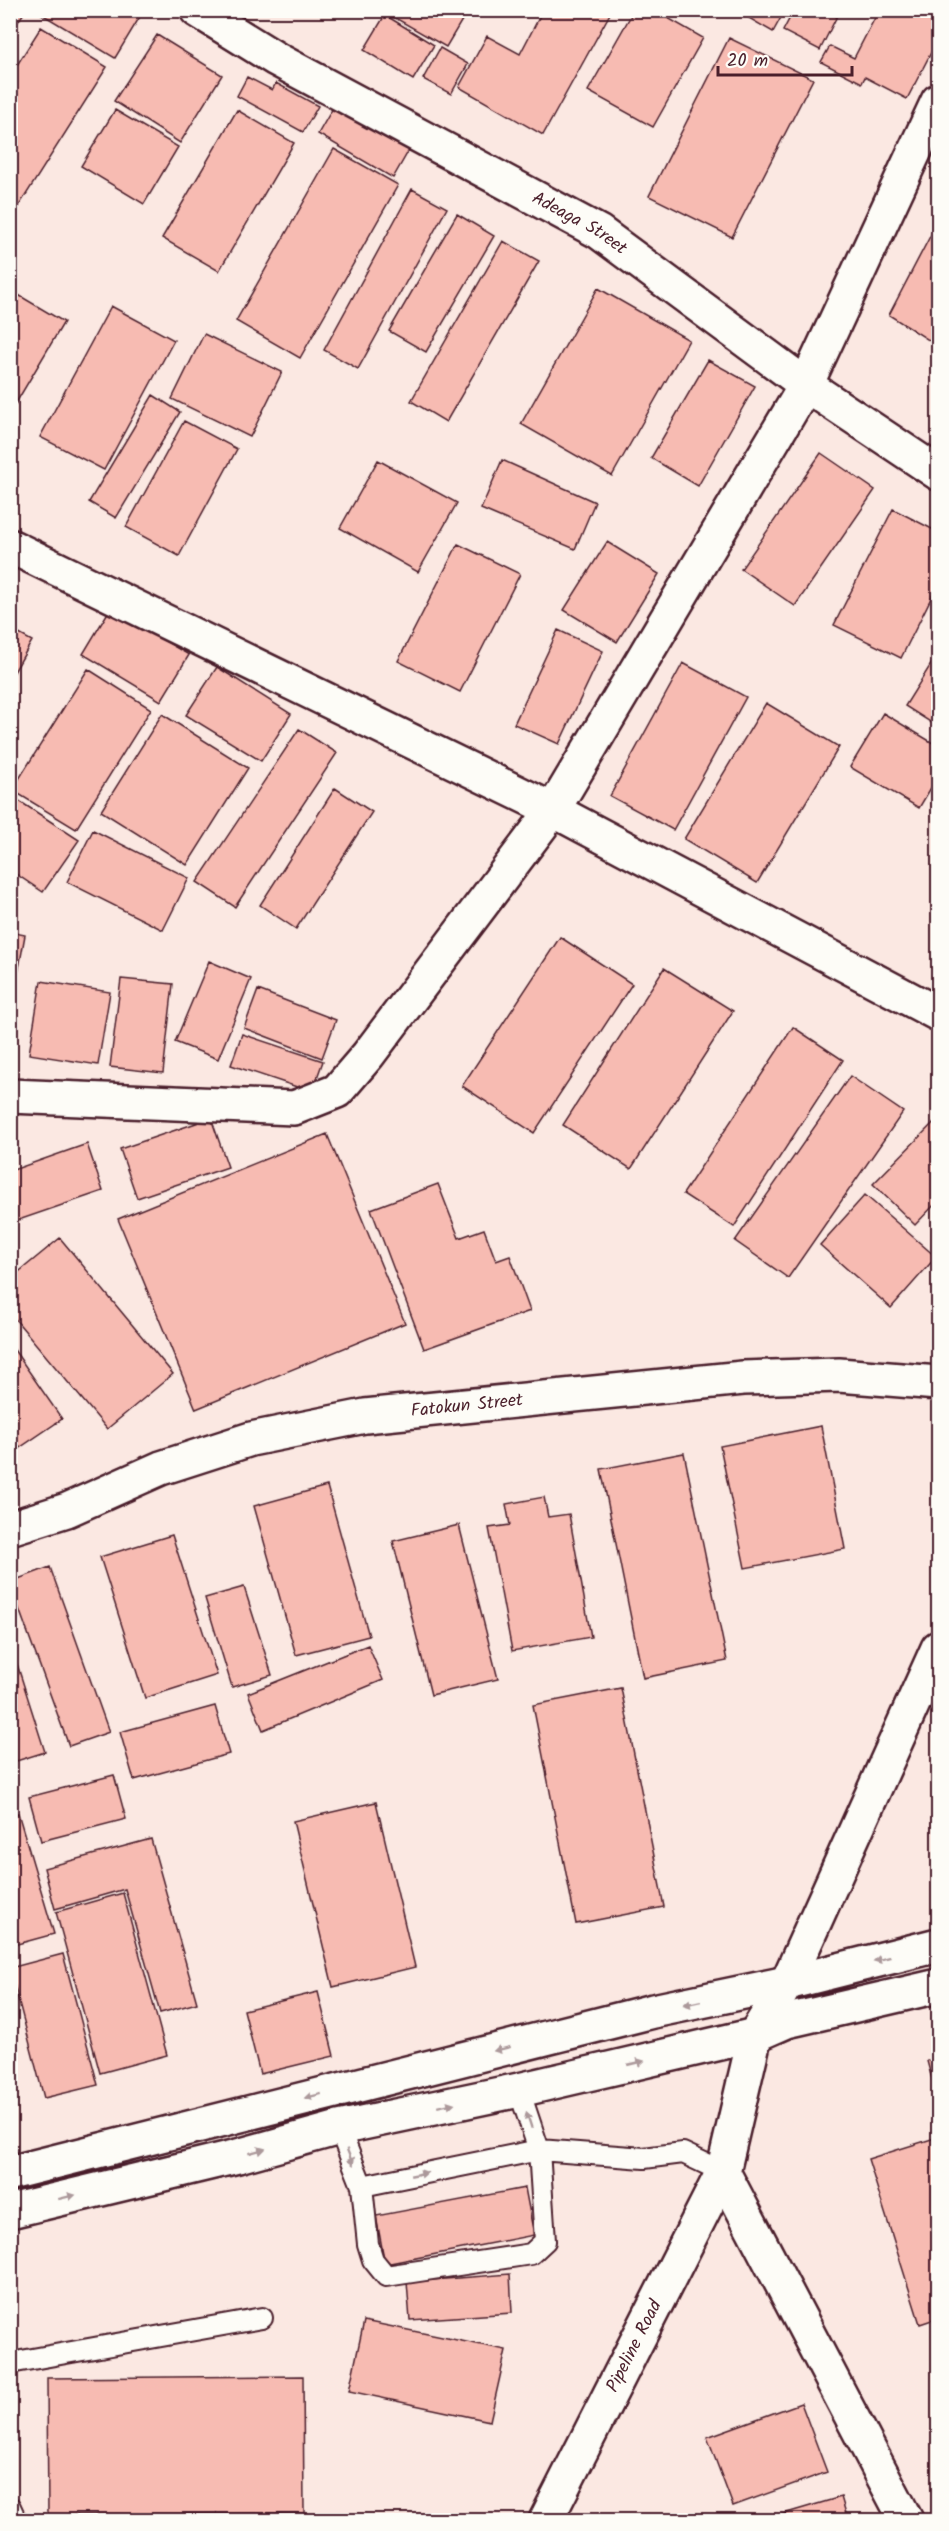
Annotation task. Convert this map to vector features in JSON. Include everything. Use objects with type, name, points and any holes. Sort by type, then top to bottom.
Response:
[{"type":"street","name":"Adeaga Street","points":[[197,10],[276,59],[599,232],[806,385],[939,473]]},
{"type":"street","points":[[10,1096],[294,1108],[337,1091],[368,1054],[554,810],[806,385],[939,102]]},
{"type":"street","points":[[10,546],[554,810],[939,1014]]},
{"type":"street","name":"Fatokun Street","points":[[10,1528],[66,1510],[161,1468],[251,1439],[365,1416],[743,1378],[839,1375],[939,1383]]},
{"type":"street","name":"Pipeline Road","points":[[546,2520],[723,2172],[755,2035],[787,1983],[939,1648]]},
{"type":"street","points":[[10,2172],[652,2011],[787,1983],[939,1945]]},
{"type":"street","points":[[10,2211],[238,2156],[339,2128],[519,2090],[755,2035],[787,2021],[939,1986]]},
{"type":"street","points":[[723,2172],[906,2520]]},
{"type":"lane","points":[[339,2128],[362,2186],[368,2244],[373,2260],[386,2276],[531,2254],[545,2241],[539,2150],[519,2090]]},
{"type":"lane","points":[[362,2186],[539,2150],[644,2158],[683,2152],[723,2172]]},
{"type":"lane","points":[[10,2363],[262,2318]]},
{"type":"lane","points":[[10,2507],[16,2520]]},
{"type":"building","points":[[10,10],[26,10],[10,33]]},
{"type":"building","points":[[35,10],[144,10],[115,58]]},
{"type":"building","points":[[392,10],[468,10],[446,47],[390,15]]},
{"type":"building","points":[[543,10],[612,10],[543,135],[459,87],[487,36],[520,54]]},
{"type":"building","points":[[634,10],[654,10],[703,38],[653,127],[588,91]]},
{"type":"building","points":[[744,10],[785,10],[773,32],[742,14]]},
{"type":"building","points":[[794,10],[840,10],[820,50],[783,31]]},
{"type":"building","points":[[879,10],[938,10],[938,39],[907,99],[865,77],[862,83],[821,62],[830,46],[854,58]]},
{"type":"building","points":[[385,15],[434,45],[413,80],[364,50]]},
{"type":"building","points":[[41,27],[107,67],[10,220],[10,76]]},
{"type":"building","points":[[157,35],[222,75],[180,143],[114,101]]},
{"type":"building","points":[[729,38],[813,79],[732,237],[649,196]]},
{"type":"building","points":[[440,48],[468,64],[451,94],[423,79]]},
{"type":"building","points":[[247,77],[272,90],[276,83],[318,106],[303,132],[237,96]]},
{"type":"building","points":[[334,106],[409,150],[393,178],[318,134]]},
{"type":"building","points":[[115,110],[178,147],[144,204],[81,166]]},
{"type":"building","points":[[237,110],[294,143],[219,271],[162,238]]},
{"type":"building","points":[[334,149],[398,185],[300,358],[236,321]]},
{"type":"building","points":[[412,189],[447,208],[358,369],[324,350]]},
{"type":"building","points":[[457,214],[494,236],[426,352],[389,331]]},
{"type":"building","points":[[938,221],[938,346],[889,315]]},
{"type":"building","points":[[503,241],[539,261],[446,422],[411,401]]},
{"type":"building","points":[[598,288],[689,340],[612,476],[521,424]]},
{"type":"building","points":[[10,290],[64,322],[10,413]]},
{"type":"building","points":[[111,306],[174,340],[104,470],[40,437]]},
{"type":"building","points":[[204,334],[282,372],[250,437],[172,399]]},
{"type":"building","points":[[708,360],[755,386],[698,486],[651,458]]},
{"type":"building","points":[[153,395],[180,412],[116,518],[89,502]]},
{"type":"building","points":[[184,421],[237,449],[179,556],[126,527]]},
{"type":"building","points":[[821,453],[875,490],[795,606],[741,569]]},
{"type":"building","points":[[378,460],[457,503],[418,572],[340,528]]},
{"type":"building","points":[[502,460],[595,502],[575,549],[481,509]]},
{"type":"building","points":[[893,509],[938,532],[938,584],[901,658],[834,625]]},
{"type":"building","points":[[607,542],[659,574],[617,642],[564,610]]},
{"type":"building","points":[[458,544],[520,574],[460,692],[398,661]]},
{"type":"building","points":[[110,609],[189,655],[161,701],[83,654]]},
{"type":"building","points":[[10,629],[32,641],[10,679]]},
{"type":"building","points":[[558,630],[603,651],[559,744],[514,724]]},
{"type":"building","points":[[938,653],[938,727],[905,706]]},
{"type":"building","points":[[683,663],[746,697],[673,830],[610,796]]},
{"type":"building","points":[[217,667],[291,714],[261,761],[186,715]]},
{"type":"building","points":[[88,669],[151,709],[76,829],[12,790]]},
{"type":"building","points":[[766,703],[839,747],[757,883],[684,839]]},
{"type":"building","points":[[883,713],[938,746],[938,776],[919,808],[850,767]]},
{"type":"building","points":[[162,714],[248,768],[187,865],[101,811]]},
{"type":"building","points":[[299,729],[337,753],[235,907],[197,882]]},
{"type":"building","points":[[335,788],[372,812],[296,929],[260,905]]},
{"type":"building","points":[[10,795],[79,840],[43,892],[10,870]]},
{"type":"building","points":[[93,830],[189,878],[163,930],[67,882]]},
{"type":"building","points":[[10,932],[25,935],[12,1006],[10,1006]]},
{"type":"building","points":[[560,937],[632,984],[534,1133],[462,1086]]},
{"type":"building","points":[[209,961],[251,979],[218,1059],[175,1042]]},
{"type":"building","points":[[664,968],[733,1011],[631,1169],[563,1125]]},
{"type":"building","points":[[121,979],[173,984],[163,1073],[110,1067]]},
{"type":"building","points":[[41,981],[110,992],[98,1065],[29,1054]]},
{"type":"building","points":[[258,990],[336,1020],[322,1058],[244,1028]]},
{"type":"building","points":[[793,1027],[843,1060],[734,1227],[683,1194]]},
{"type":"building","points":[[242,1034],[323,1061],[312,1092],[231,1065]]},
{"type":"building","points":[[850,1076],[903,1112],[788,1278],[735,1241]]},
{"type":"building","points":[[211,1118],[228,1167],[137,1198],[120,1149]]},
{"type":"building","points":[[938,1118],[938,1201],[915,1225],[873,1184]]},
{"type":"building","points":[[327,1134],[405,1323],[196,1409],[118,1219]]},
{"type":"building","points":[[87,1144],[103,1191],[10,1223],[10,1171]]},
{"type":"building","points":[[438,1184],[459,1238],[484,1229],[496,1261],[510,1256],[530,1311],[424,1349],[371,1209]]},
{"type":"building","points":[[865,1195],[936,1257],[891,1308],[820,1245]]},
{"type":"building","points":[[60,1238],[173,1374],[107,1429],[10,1313],[10,1279]]},
{"type":"building","points":[[10,1344],[62,1419],[12,1453],[10,1451]]},
{"type":"building","points":[[821,1426],[845,1549],[745,1568],[720,1446]]},
{"type":"building","points":[[684,1453],[727,1661],[643,1678],[601,1469]]},
{"type":"building","points":[[327,1486],[369,1636],[296,1655],[254,1506]]},
{"type":"building","points":[[544,1497],[548,1517],[569,1514],[591,1637],[512,1651],[489,1528],[510,1525],[506,1504]]},
{"type":"building","points":[[459,1525],[498,1679],[431,1695],[393,1541]]},
{"type":"building","points":[[172,1535],[217,1675],[145,1698],[100,1557]]},
{"type":"building","points":[[50,1567],[109,1732],[69,1746],[10,1584],[10,1582]]},
{"type":"building","points":[[244,1587],[272,1675],[232,1687],[205,1598]]},
{"type":"building","points":[[368,1645],[383,1680],[263,1730],[248,1693]]},
{"type":"building","points":[[17,1664],[45,1752],[10,1763],[10,1666]]},
{"type":"building","points":[[621,1688],[664,1907],[576,1924],[533,1705]]},
{"type":"building","points":[[215,1706],[229,1754],[134,1780],[120,1732]]},
{"type":"building","points":[[114,1775],[126,1819],[41,1841],[29,1797]]},
{"type":"building","points":[[376,1802],[415,1967],[333,1987],[293,1821]]},
{"type":"building","points":[[18,1813],[54,1934],[10,1946],[10,1815]]},
{"type":"building","points":[[151,1839],[197,2003],[160,2013],[125,1889],[55,1909],[44,1868]]},
{"type":"building","points":[[123,1893],[167,2055],[100,2073],[56,1912]]},
{"type":"building","points":[[63,1954],[98,2085],[44,2098],[10,1968]]},
{"type":"building","points":[[318,1992],[334,2056],[260,2074],[244,2010]]},
{"type":"building","points":[[938,2058],[938,2101],[927,2061]]},
{"type":"building","points":[[938,2137],[938,2318],[920,2324],[868,2159]]},
{"type":"building","points":[[525,2188],[534,2235],[385,2264],[376,2216]]},
{"type":"building","points":[[510,2274],[512,2313],[410,2320],[407,2282]]},
{"type":"building","points":[[364,2321],[506,2350],[490,2421],[349,2391]]},
{"type":"building","points":[[303,2376],[304,2513],[48,2515],[47,2378]]},
{"type":"building","points":[[801,2403],[827,2472],[733,2506],[707,2437]]},
{"type":"building","points":[[841,2497],[848,2520],[763,2520]]}]
